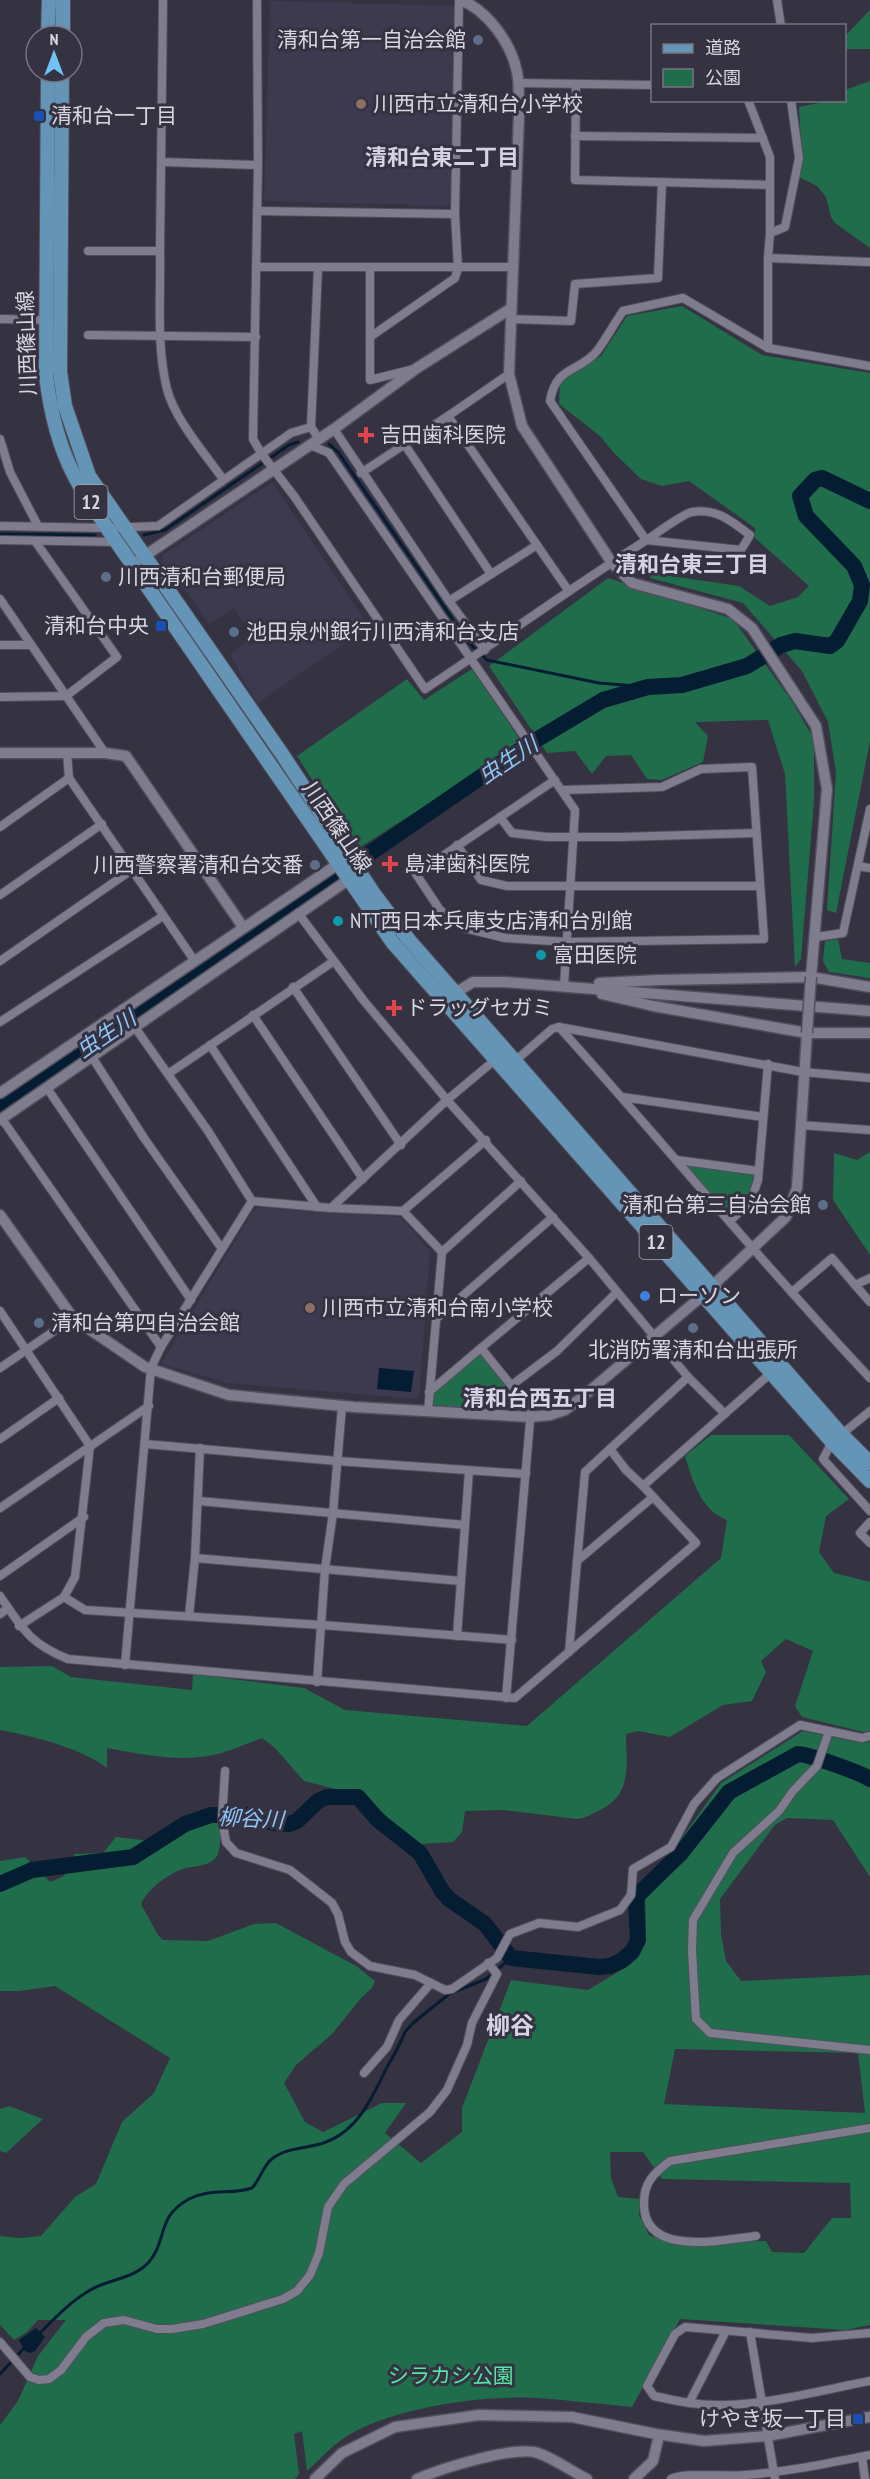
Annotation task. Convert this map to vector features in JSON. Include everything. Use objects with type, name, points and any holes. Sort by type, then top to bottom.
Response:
[{"type":"main road","points":[[48,24],[49,0]]},
{"type":"main road","points":[[63,0],[63,24]]},
{"type":"main road","name":"川西篠山線","points":[[48,84],[46,375],[50,405],[59,439],[75,477],[117,542],[139,560],[344,860],[361,873],[496,1059],[707,1291],[837,1438],[870,1481]]},
{"type":"main road","name":"川西篠山線","points":[[62,84],[59,336],[65,406],[89,476],[134,542],[139,560]]},
{"type":"main road","name":"川西篠山線","points":[[344,860],[348,880],[393,943],[516,1061],[707,1291],[771,1373],[837,1438],[870,1463]]},
{"type":"street","points":[[163,0],[160,251],[162,359],[167,391],[186,427],[223,479]]},
{"type":"street","points":[[257,0],[258,165],[253,439],[425,689],[568,590],[646,540],[691,512],[720,513],[750,535],[741,550],[646,540],[550,400],[553,386],[561,376],[596,353],[623,311],[683,298],[768,348],[870,366]]},
{"type":"street","points":[[0,1215],[73,1318],[145,1367],[229,1395],[342,1406],[530,1417],[550,1415],[565,1410],[707,1291],[786,1217],[797,1188],[803,1072],[827,789],[816,726],[752,628],[728,609],[632,583],[612,562],[522,426],[509,374],[510,314],[514,267],[518,72],[502,35],[471,4],[460,0],[455,214],[458,268],[455,278],[370,337]]},
{"type":"street","points":[[778,2],[781,24]]},
{"type":"street","points":[[518,83],[651,85]]},
{"type":"street","points":[[576,84],[575,180],[770,185]]},
{"type":"street","points":[[749,102],[770,157],[768,348]]},
{"type":"street","points":[[770,233],[785,227],[800,158],[791,102]]},
{"type":"street","points":[[575,136],[763,138]]},
{"type":"street","points":[[162,162],[258,165]]},
{"type":"street","points":[[139,560],[272,468],[334,429],[417,368],[510,314],[571,321],[575,284],[658,278],[662,182]]},
{"type":"street","points":[[257,211],[455,214]]},
{"type":"street","points":[[88,251],[160,251]]},
{"type":"street","points":[[768,258],[870,262]]},
{"type":"street","points":[[256,267],[514,267]]},
{"type":"street","points":[[318,267],[310,427],[314,442],[329,453],[478,654]]},
{"type":"street","points":[[370,267],[370,380],[417,368]]},
{"type":"street","points":[[0,319],[45,320]]},
{"type":"street","points":[[88,335],[256,337]]},
{"type":"street","points":[[361,473],[509,374]]},
{"type":"street","points":[[448,416],[568,590]]},
{"type":"street","points":[[0,526],[124,528],[158,526],[291,433],[310,427]]},
{"type":"street","points":[[334,429],[361,473],[449,601],[478,654],[574,810],[567,986]]},
{"type":"street","points":[[0,439],[5,472],[38,526]]},
{"type":"street","points":[[405,445],[491,574]]},
{"type":"street","points":[[0,540],[134,542]]},
{"type":"street","points":[[0,697],[66,696],[117,657],[35,541]]},
{"type":"street","points":[[449,601],[537,545]]},
{"type":"street","points":[[0,599],[105,753]]},
{"type":"street","points":[[0,645],[31,645]]},
{"type":"street","points":[[0,753],[105,753],[126,756],[243,927]]},
{"type":"street","points":[[67,753],[69,778],[194,960]]},
{"type":"street","points":[[555,780],[416,874],[440,910],[464,928],[505,938],[568,942],[764,939],[752,767],[701,769],[662,787],[563,790]]},
{"type":"street","points":[[0,827],[69,778]]},
{"type":"street","points":[[816,937],[843,933],[870,809]]},
{"type":"street","points":[[0,817],[15,817]]},
{"type":"street","points":[[500,817],[512,833],[573,837],[756,833]]},
{"type":"street","points":[[0,895],[102,825]]},
{"type":"street","points":[[457,845],[481,880],[507,886],[571,888],[760,886]]},
{"type":"street","points":[[0,1093],[344,860]]},
{"type":"street","points":[[858,866],[870,868]]},
{"type":"street","points":[[0,961],[133,869]]},
{"type":"street","points":[[161,1347],[1,1119],[348,880]]},
{"type":"street","points":[[298,913],[364,1001],[447,1100],[486,1140],[589,1258],[688,1377],[725,1414]]},
{"type":"street","points":[[0,1021],[163,916]]},
{"type":"street","points":[[168,1074],[334,961]]},
{"type":"street","points":[[567,986],[659,980],[811,977],[870,987]]},
{"type":"street","points":[[449,996],[473,982],[567,986],[870,1011]]},
{"type":"street","points":[[567,986],[653,1006],[807,1033],[870,1033]]},
{"type":"street","points":[[293,987],[401,1145]]},
{"type":"street","points":[[122,1009],[208,1131],[252,1201]]},
{"type":"street","points":[[253,1015],[363,1179]]},
{"type":"street","points":[[516,1061],[552,1029],[559,1028],[803,1072],[870,1078]]},
{"type":"street","points":[[559,1028],[870,1378]]},
{"type":"street","points":[[210,1045],[317,1207]]},
{"type":"street","points":[[92,1057],[144,1138],[222,1249]]},
{"type":"street","points":[[332,1208],[447,1100],[496,1059]]},
{"type":"street","points":[[730,1221],[751,1201],[758,1180],[768,1064]]},
{"type":"street","points":[[47,1088],[191,1300]]},
{"type":"street","points":[[622,1097],[763,1117]]},
{"type":"street","points":[[800,1125],[870,1130]]},
{"type":"street","points":[[252,1201],[404,1211],[486,1140]]},
{"type":"street","points":[[677,1160],[759,1171]]},
{"type":"street","points":[[428,1412],[442,1252],[521,1181]]},
{"type":"street","points":[[125,1665],[152,1368],[161,1347],[252,1201]]},
{"type":"street","points":[[404,1211],[442,1252]]},
{"type":"street","points":[[436,1319],[553,1217]]},
{"type":"street","points":[[429,1392],[589,1258]]},
{"type":"street","points":[[792,1292],[832,1258],[870,1302]]},
{"type":"street","points":[[855,1285],[870,1278]]},
{"type":"street","points":[[512,1385],[557,1351],[616,1293]]},
{"type":"street","points":[[0,1311],[90,1446],[84,1517],[75,1577],[64,1597],[19,1626]]},
{"type":"street","points":[[0,1368],[73,1318]]},
{"type":"street","points":[[481,1348],[531,1410],[506,1698]]},
{"type":"street","points":[[643,1486],[771,1373]]},
{"type":"street","points":[[569,1652],[585,1472],[688,1377]]},
{"type":"street","points":[[0,1439],[59,1398]]},
{"type":"street","points":[[0,1508],[148,1406]]},
{"type":"street","points":[[317,1682],[325,1569],[333,1513],[342,1406]]},
{"type":"street","points":[[870,1411],[837,1438],[823,1459],[870,1511]]},
{"type":"street","points":[[145,1444],[337,1461],[526,1474]]},
{"type":"street","points":[[189,1616],[199,1500],[200,1448]]},
{"type":"street","points":[[0,1596],[19,1626],[46,1650],[68,1659],[516,1698],[696,1544],[626,1470],[610,1449]]},
{"type":"street","points":[[458,1636],[469,1471]]},
{"type":"street","points":[[577,1561],[653,1497]]},
{"type":"street","points":[[199,1500],[465,1525]]},
{"type":"street","points":[[0,1576],[84,1517]]},
{"type":"street","points":[[870,1522],[860,1533],[870,1543]]},
{"type":"street","points":[[195,1558],[461,1581]]},
{"type":"street","points":[[64,1597],[85,1610],[322,1624],[512,1640]]},
{"type":"street","points":[[0,1614],[8,1608]]},
{"type":"street","points":[[0,2342],[30,2377],[39,2380],[49,2379],[61,2370],[86,2337],[104,2323],[124,2320],[157,2329],[203,2324],[283,2299],[297,2291],[310,2275],[319,2253],[328,2207],[344,2184],[430,2112],[447,2090],[467,2045],[472,2023],[492,1968],[510,1934],[539,1923],[578,1927],[620,1910],[631,1895],[633,1869],[671,1847],[694,1804],[717,1778],[800,1725],[829,1733],[862,1738],[870,1736]]},
{"type":"street","points":[[829,1733],[818,1766],[793,1791],[779,1811],[733,1853],[693,1920],[692,1951],[696,2019],[710,2033],[870,2050]]},
{"type":"street","points":[[225,1771],[222,1820],[226,1842],[236,1853],[290,1870],[332,1903],[338,1914],[345,1942],[360,1959],[370,1966],[415,1974],[445,1990],[452,1989],[492,1968]]},
{"type":"street","points":[[364,2073],[387,2047],[399,2020],[431,1983]]},
{"type":"street","points":[[756,2236],[684,2242],[658,2234],[645,2218],[644,2199],[652,2174],[670,2161],[870,2128]]},
{"type":"street","points":[[870,2333],[812,2338],[685,2327],[675,2334],[647,2386],[654,2396],[689,2403],[724,2405],[760,2401],[870,2381]]},
{"type":"street","points":[[689,2403],[726,2331]]},
{"type":"street","points":[[750,2332],[774,2475]]},
{"type":"street","points":[[315,2479],[342,2453],[394,2427],[479,2415],[572,2416],[659,2435],[704,2441],[766,2436],[870,2417]]},
{"type":"street","points":[[634,2479],[653,2462],[659,2435]]},
{"type":"street","points":[[417,2479],[474,2461],[520,2451],[537,2452],[587,2479]]},
{"type":"street","points":[[671,2479],[680,2474],[710,2477],[774,2475],[866,2456],[865,2479]]},
{"type":"shaded area","name":"川西市立清和台小学校","points":[[270,1],[456,6],[453,206],[264,201]]},
{"type":"shaded area","points":[[272,482],[369,626],[258,703],[230,654],[254,637],[234,608],[209,624],[193,600],[161,563],[163,555]]},
{"type":"shaded area","name":"川西市立清和台南小学校","points":[[260,1207],[401,1217],[430,1251],[419,1399],[228,1383],[161,1364],[253,1211]]},
{"type":"green space","points":[[870,10],[870,49],[846,49],[846,35]]},
{"type":"green space","points":[[870,81],[870,248],[835,223],[831,217],[826,197],[817,186],[799,177],[802,157],[799,107],[823,102],[846,102],[846,90]]},
{"type":"green space","points":[[682,306],[762,355],[870,373],[870,741],[836,913],[827,910],[836,772],[828,722],[802,671],[743,603],[650,578],[650,573],[739,586],[770,606],[798,597],[809,586],[755,538],[755,528],[689,481],[662,486],[641,479],[600,436],[559,404],[560,382],[601,356],[627,316]]},
{"type":"green space","points":[[608,578],[733,619],[791,700],[814,739],[814,801],[801,959],[795,967],[785,774],[768,720],[695,722],[708,736],[703,762],[662,780],[647,779],[631,755],[606,756],[592,774],[575,751],[547,753],[489,666]]},
{"type":"green space","points":[[472,669],[523,744],[357,849],[297,756],[407,679],[424,700]]},
{"type":"green space","points":[[838,939],[842,959],[870,963],[870,978],[829,972],[823,961],[825,941]]},
{"type":"green space","points":[[870,1152],[870,1255],[833,1200],[834,1153],[857,1160]]},
{"type":"green space","points":[[677,1160],[758,1171],[751,1201],[730,1221]]},
{"type":"green space","points":[[481,1348],[531,1410],[530,1417],[428,1412],[429,1392]]},
{"type":"green space","points":[[711,1435],[789,1435],[849,1499],[826,1516],[819,1552],[834,1573],[870,1582],[870,1731],[863,1732],[802,1717],[795,1706],[813,1651],[786,1639],[761,1661],[766,1672],[752,1701],[723,1705],[670,1737],[638,1731],[626,1734],[626,1767],[623,1787],[611,1803],[600,1810],[577,1819],[503,1810],[465,1811],[462,1832],[453,1842],[421,1844],[412,1842],[367,1797],[304,1781],[274,1747],[262,1738],[218,1754],[190,1758],[163,1757],[107,1748],[107,1768],[84,1754],[42,1739],[0,1730],[0,1667],[52,1666],[71,1677],[192,1690],[193,1674],[304,1688],[345,1710],[527,1726],[721,1558],[727,1520],[718,1516],[704,1502],[685,1456]]},
{"type":"green space","name":"シラカシ公園","points":[[803,1731],[861,1743],[870,1742],[870,1877],[833,1820],[787,1818],[775,1825],[720,1899],[721,1934],[726,1961],[741,1981],[870,1975],[870,2325],[845,2330],[680,2319],[632,2407],[514,2398],[435,2406],[408,2412],[360,2429],[341,2440],[307,2471],[302,2431],[294,2434],[299,2474],[295,2479],[0,2479],[0,2425],[18,2401],[38,2356],[66,2320],[38,2320],[27,2332],[14,2340],[0,2325],[0,2236],[20,2238],[41,2236],[75,2197],[96,2184],[122,2122],[154,2093],[170,2058],[55,1986],[0,1991],[0,1861],[25,1857],[50,1882],[64,1876],[75,1854],[103,1853],[116,1837],[150,1841],[158,1839],[173,1825],[198,1816],[220,1821],[220,1846],[215,1859],[168,1876],[152,1888],[141,1904],[158,1935],[163,1940],[208,1941],[254,1924],[276,1923],[356,1966],[375,1981],[372,1988],[332,2034],[296,2065],[284,2083],[305,2122],[323,2132],[382,2103],[406,2103],[385,2133],[421,2163],[462,2132],[462,2108],[511,1980],[588,1990],[631,1964],[646,1933],[645,1881],[681,1839],[721,1783]],"holes":[[[675,2049],[858,2053],[865,2113],[664,2104]],[[610,2152],[643,2152],[662,2179],[850,2183],[851,2218],[832,2218],[804,2253],[772,2252],[766,2241],[675,2245],[649,2235],[639,2215],[639,2199],[618,2197],[611,2178]]]},
{"type":"green space","points":[[9,2106],[43,2119],[6,2153],[0,2151],[0,2109]]},
{"type":"water","points":[[379,1368],[414,1371],[411,1392],[377,1389]]},
{"type":"water","points":[[36,2328],[45,2337],[35,2351],[30,2353],[25,2351],[19,2340]]},
{"type":"waterway","points":[[144,535],[165,530],[289,445],[298,442]]},
{"type":"waterway","points":[[329,444],[338,452],[469,643],[487,660],[599,683],[648,687]]},
{"type":"waterway","name":"虫生川","points":[[0,1107],[526,746],[603,700],[648,687],[682,685],[747,666],[781,645],[795,641],[830,646],[837,641],[860,601],[862,585],[854,566],[806,516],[800,496],[815,480],[822,478],[870,501]]},
{"type":"waterway","points":[[0,534],[95,535]]},
{"type":"waterway","name":"柳谷川","points":[[0,1884],[32,1870],[133,1857],[185,1824],[211,1815],[249,1815],[273,1823],[289,1824],[297,1821],[318,1801],[327,1797],[358,1797],[378,1820],[420,1853],[442,1891],[449,1899],[485,1924],[511,1958],[599,1967],[610,1966],[632,1952],[638,1940],[636,1900],[639,1894],[681,1853],[729,1792],[798,1754],[834,1764],[870,1779]]},
{"type":"waterway","points":[[39,2334],[68,2306],[87,2292],[143,2268],[155,2253],[172,2213],[189,2199],[205,2194],[252,2188],[266,2165],[279,2154],[326,2142],[347,2130],[363,2112],[405,2032],[413,2023],[449,1994],[486,1979],[511,1958]]},
{"type":"waterway","points":[[0,2374],[25,2347]]},
{"type":"place","name":"清和台第一自治会館","points":[[478,40]]},
{"type":"place","name":"川西市立清和台小学校","points":[[361,104]]},
{"type":"place","name":"清和台一丁目","points":[[39,116]]},
{"type":"place","name":"吉田歯科医院","points":[[366,435]]},
{"type":"place","name":"川西清和台郵便局","points":[[106,577]]},
{"type":"place","name":"清和台中央","points":[[161,626]]},
{"type":"place","name":"池田泉州銀行川西清和台支店","points":[[234,632]]},
{"type":"place","name":"島津歯科医院","points":[[390,864]]},
{"type":"place","name":"川西警察署清和台交番","points":[[315,865]]},
{"type":"place","name":"NTT西日本兵庫支店清和台別館","points":[[338,921]]},
{"type":"place","name":"富田医院","points":[[541,955]]},
{"type":"place","name":"ドラッグセガミ","points":[[394,1008]]},
{"type":"place","name":"清和台第三自治会館","points":[[823,1205]]},
{"type":"place","name":"ローソン","points":[[645,1296]]},
{"type":"place","name":"川西市立清和台南小学校","points":[[310,1308]]},
{"type":"place","name":"清和台第四自治会館","points":[[39,1323]]},
{"type":"place","name":"北消防署清和台出張所","points":[[693,1328]]},
{"type":"place","name":"けやき坂一丁目","points":[[858,2419]]},
{"type":"district","name":"清和台東二丁目","points":[[442,157]]},
{"type":"district","name":"清和台東三丁目","points":[[692,564]]},
{"type":"district","name":"清和台西五丁目","points":[[540,1398]]},
{"type":"district","name":"柳谷","points":[[510,2026]]}]
